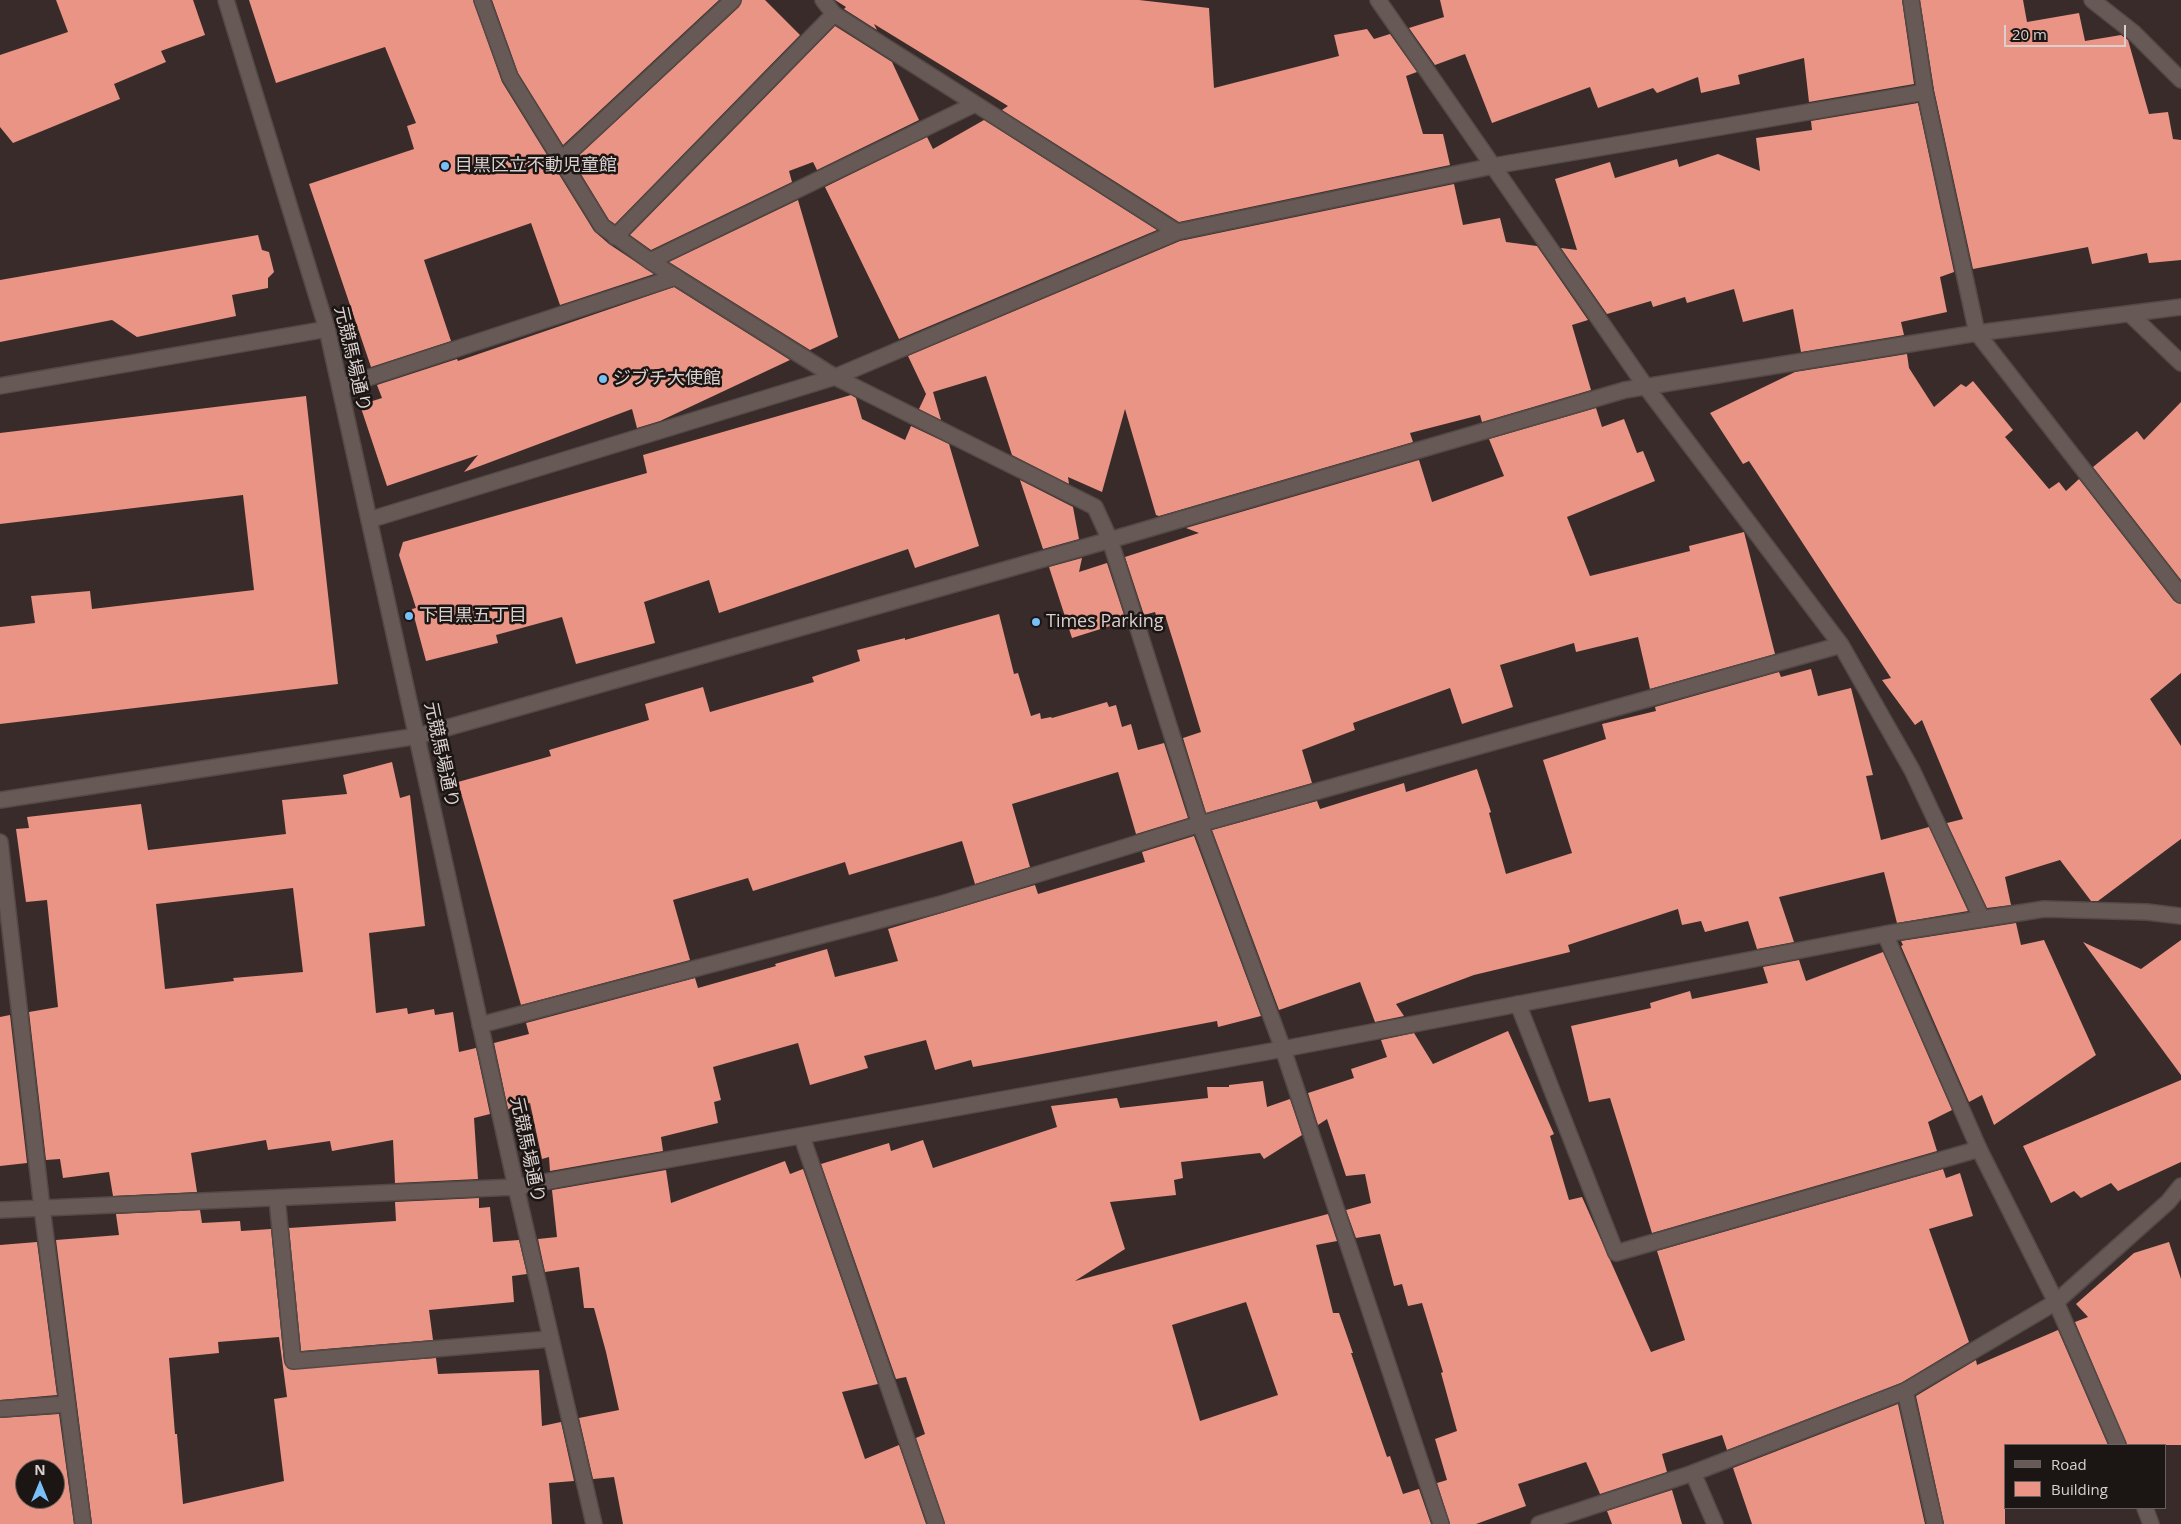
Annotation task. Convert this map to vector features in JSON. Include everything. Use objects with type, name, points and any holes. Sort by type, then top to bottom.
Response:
[{"type":"street","name":"元競馬場通り","points":[[226,0],[327,329],[418,736],[480,1026],[550,1339],[594,1524]]},
{"type":"street","points":[[482,0],[510,78],[602,226],[615,237],[835,377],[1095,507],[1110,540],[1200,824],[1283,1049],[1441,1524]]},
{"type":"street","points":[[562,160],[733,0]]},
{"type":"street","points":[[823,0],[834,14],[1177,232]]},
{"type":"street","points":[[1378,0],[1646,387],[1841,645],[1912,770],[1982,919]]},
{"type":"street","points":[[1911,0],[1925,92],[1977,333],[2181,595]]},
{"type":"street","points":[[2092,0],[2134,33],[2181,80]]},
{"type":"street","points":[[615,237],[834,14]]},
{"type":"street","points":[[369,520],[835,377],[1177,232],[1492,166],[1925,92]]},
{"type":"street","points":[[650,261],[975,104]]},
{"type":"street","points":[[340,387],[676,277]]},
{"type":"street","points":[[0,800],[418,736],[1110,540],[1625,390],[1977,333],[2181,308]]},
{"type":"street","points":[[2131,315],[2181,362]]},
{"type":"street","points":[[0,386],[327,329]]},
{"type":"street","points":[[480,1026],[941,904],[1200,824],[1841,645]]},
{"type":"street","points":[[0,842],[42,1208],[82,1524]]},
{"type":"street","points":[[0,1210],[516,1187],[1283,1049],[1884,934],[2044,909],[2147,912],[2181,916]]},
{"type":"street","points":[[1884,934],[1979,1148],[2056,1302],[2118,1444]]},
{"type":"street","points":[[1518,1004],[1616,1253],[1979,1148]]},
{"type":"street","points":[[802,1137],[936,1524]]},
{"type":"street","points":[[1539,1524],[1693,1473],[1905,1391],[2056,1302],[2168,1202],[2181,1186]]},
{"type":"street","points":[[277,1198],[293,1361],[550,1339]]},
{"type":"street","points":[[1905,1391],[1935,1524]]},
{"type":"street","points":[[0,1409],[67,1404]]},
{"type":"street","points":[[1693,1473],[1715,1524]]},
{"type":"street","points":[[2145,1509],[2151,1524]]},
{"type":"building","points":[[56,0],[193,0],[205,35],[161,51],[166,62],[114,84],[120,99],[13,143],[0,127],[0,55],[68,32]]},
{"type":"building","points":[[249,0],[473,0],[502,82],[594,231],[609,244],[654,274],[560,305],[531,223],[424,260],[451,341],[371,367],[309,184],[414,149],[407,126],[416,123],[385,47],[276,83]]},
{"type":"building","points":[[492,0],[719,0],[563,145],[518,73]]},
{"type":"building","points":[[742,0],[765,0],[800,35],[615,224],[609,220],[573,161],[739,7]]},
{"type":"building","points":[[835,0],[1139,0],[1209,8],[1214,88],[1339,56],[1334,35],[1367,29],[1374,39],[1390,34],[1417,72],[1406,76],[1423,134],[1443,134],[1450,165],[1179,222],[1002,110],[1008,106],[874,24],[877,30],[844,9],[846,7]]},
{"type":"building","points":[[1440,0],[1902,0],[1914,84],[1809,102],[1804,58],[1738,75],[1740,84],[1701,93],[1698,77],[1657,93],[1653,88],[1598,108],[1590,87],[1492,123],[1465,54],[1435,65],[1409,28],[1444,17]]},
{"type":"building","points":[[1920,0],[2023,0],[2027,22],[2079,13],[2085,41],[2121,35],[2128,40],[2149,114],[2168,112],[2173,139],[2181,140],[2181,260],[2149,263],[2147,253],[2092,264],[2088,247],[1973,269],[1934,90]]},
{"type":"building","points":[[835,26],[892,62],[919,120],[817,170],[813,162],[789,171],[792,182],[651,250],[630,235]]},
{"type":"building","points":[[1918,103],[1954,272],[1940,277],[1947,312],[1901,322],[1904,335],[1801,352],[1793,309],[1743,322],[1734,289],[1687,303],[1685,297],[1653,307],[1651,301],[1607,314],[1561,248],[1577,250],[1555,179],[1610,162],[1615,178],[1677,159],[1679,167],[1718,154],[1760,171],[1756,138],[1812,130],[1811,121]]},
{"type":"building","points":[[984,120],[1157,230],[899,339],[825,187],[927,137],[933,149]]},
{"type":"building","points":[[1454,184],[1463,225],[1500,218],[1506,242],[1537,246],[1588,320],[1572,325],[1591,390],[1482,422],[1480,415],[1410,433],[1413,442],[1159,516],[1156,515],[1125,409],[1102,492],[1068,477],[1069,484],[1012,455],[986,376],[933,392],[941,420],[919,409],[926,394],[908,356],[1180,241]]},
{"type":"building","points":[[798,200],[838,337],[810,350],[669,262]]},
{"type":"building","points":[[258,235],[262,250],[269,252],[274,272],[268,278],[268,288],[232,295],[236,316],[137,337],[112,320],[0,342],[0,280]]},
{"type":"building","points":[[674,287],[790,360],[660,421],[637,428],[632,409],[464,472],[478,455],[387,486],[360,405],[382,398],[377,385],[457,359],[458,361]]},
{"type":"building","points":[[1907,354],[1909,368],[1934,407],[1961,384],[1966,387],[1973,381],[2013,430],[2005,437],[2049,489],[2059,482],[2066,491],[2079,479],[2174,601],[2181,604],[2181,673],[2150,699],[2181,746],[2181,839],[2098,901],[2091,901],[2060,860],[2005,877],[2011,905],[1987,908],[1947,823],[1963,819],[1922,720],[1915,725],[1882,680],[1891,678],[1749,461],[1743,464],[1710,413],[1795,372]]},
{"type":"building","points":[[851,395],[856,398],[862,419],[905,440],[911,426],[949,444],[979,546],[915,568],[908,549],[719,613],[709,580],[644,602],[655,643],[576,664],[562,617],[496,635],[498,643],[426,661],[412,609],[416,608],[399,555],[403,542],[647,473],[643,455]]},
{"type":"building","points":[[306,396],[338,684],[0,724],[0,627],[35,623],[31,596],[90,591],[92,609],[254,590],[243,495],[0,524],[0,433]]},
{"type":"building","points":[[2181,402],[2181,580],[2093,467],[2137,431],[2144,440]]},
{"type":"building","points":[[1596,408],[1602,427],[1624,419],[1637,453],[1643,451],[1655,481],[1567,517],[1590,576],[1690,551],[1689,546],[1744,532],[1775,654],[1650,689],[1638,637],[1576,652],[1574,643],[1500,665],[1513,707],[1462,724],[1450,688],[1353,723],[1355,730],[1302,750],[1312,783],[1206,813],[1183,738],[1201,732],[1165,615],[1157,618],[1155,612],[1144,615],[1125,557],[1199,533],[1186,528],[1419,460],[1432,502],[1504,476],[1489,439]]},
{"type":"building","points":[[1020,480],[1073,507],[1079,539],[1043,549]]},
{"type":"building","points":[[1082,558],[1079,572],[1107,563],[1126,621],[1072,638],[1049,567]]},
{"type":"building","points":[[999,614],[1014,674],[1018,673],[1031,716],[1040,713],[1041,719],[1052,718],[1107,702],[1109,707],[1116,705],[1122,727],[1131,724],[1138,750],[1164,743],[1188,818],[1136,834],[1118,772],[1012,804],[1030,867],[975,884],[962,841],[849,875],[845,862],[753,891],[748,878],[673,900],[690,960],[521,1005],[458,782],[551,756],[549,750],[649,720],[645,704],[703,687],[710,712],[814,682],[812,677],[860,661],[857,650],[905,638],[905,640]]},
{"type":"building","points":[[1811,669],[1818,696],[1851,688],[1873,775],[1866,776],[1881,840],[1929,827],[1968,911],[1897,923],[1884,872],[1779,897],[1794,942],[1757,949],[1748,921],[1705,932],[1701,921],[1682,925],[1678,909],[1568,945],[1570,952],[1474,975],[1396,1004],[1404,1016],[1375,1022],[1360,982],[1279,1010],[1212,830],[1317,801],[1320,809],[1404,783],[1406,792],[1477,769],[1491,812],[1489,813],[1506,874],[1572,853],[1543,760],[1606,739],[1602,724],[1656,711],[1655,707],[1779,672],[1781,677]]},
{"type":"building","points":[[392,762],[400,798],[410,795],[425,926],[369,933],[376,1013],[407,1008],[408,1014],[434,1009],[435,1015],[453,1012],[459,1052],[476,1048],[490,1114],[474,1118],[478,1179],[395,1183],[393,1140],[332,1151],[330,1141],[268,1150],[266,1140],[191,1153],[197,1192],[113,1196],[109,1172],[63,1178],[60,1159],[46,1160],[29,1012],[58,1007],[47,900],[26,902],[16,829],[29,828],[27,817],[141,804],[148,850],[286,834],[282,800],[347,794],[343,775]],"holes":[[[293,888],[303,972],[233,978],[234,981],[165,989],[156,904]]]},
{"type":"building","points":[[1194,836],[1261,1016],[1218,1027],[1217,1021],[973,1067],[971,1060],[935,1070],[926,1040],[864,1056],[868,1068],[810,1085],[798,1043],[713,1067],[721,1100],[714,1102],[718,1123],[661,1137],[663,1151],[550,1171],[549,1157],[542,1159],[530,1103],[508,1109],[494,1043],[529,1034],[526,1023],[695,978],[698,988],[776,966],[775,964],[827,949],[835,977],[898,961],[888,929],[1035,885],[1038,894],[1145,862],[1142,852]]},
{"type":"building","points":[[2016,923],[2021,945],[2044,940],[2096,1055],[1994,1125],[1982,1095],[1969,1102],[1901,946],[1903,945],[1901,941]]},
{"type":"building","points":[[2181,940],[2181,1075],[2083,942],[2141,969]]},
{"type":"building","points":[[1883,952],[1952,1110],[1928,1122],[1937,1151],[1652,1233],[1610,1098],[1589,1102],[1571,1026],[1651,1008],[1650,1003],[1690,991],[1692,999],[1768,983],[1763,967],[1799,960],[1806,981]]},
{"type":"building","points":[[10,1015],[27,1163],[0,1166],[0,1017]]},
{"type":"building","points":[[1508,1031],[1554,1134],[1550,1136],[1569,1200],[1582,1197],[1651,1352],[1685,1340],[1657,1251],[1943,1169],[1946,1178],[1960,1173],[1973,1216],[1929,1229],[1969,1342],[1901,1383],[1727,1450],[1722,1435],[1662,1454],[1667,1472],[1600,1494],[1586,1462],[1518,1484],[1526,1506],[1476,1524],[1450,1524],[1437,1483],[1447,1480],[1435,1439],[1457,1431],[1441,1373],[1443,1372],[1422,1303],[1408,1306],[1402,1284],[1394,1286],[1380,1234],[1356,1238],[1346,1210],[1371,1203],[1365,1174],[1346,1176],[1327,1119],[1318,1125],[1308,1093],[1354,1078],[1351,1069],[1387,1057],[1381,1040],[1414,1033],[1433,1064]]},
{"type":"building","points":[[2181,1080],[2181,1162],[2118,1191],[2111,1183],[2081,1198],[2074,1191],[2051,1203],[2023,1146]]},
{"type":"building","points":[[1263,1081],[1267,1107],[1290,1099],[1302,1135],[1264,1159],[1260,1153],[1181,1162],[1183,1178],[1174,1180],[1176,1195],[1110,1202],[1125,1249],[1075,1281],[1328,1214],[1337,1241],[1316,1245],[1333,1313],[1339,1313],[1387,1457],[1390,1456],[1403,1494],[1419,1489],[1431,1524],[945,1524],[916,1438],[925,1434],[906,1377],[896,1379],[821,1164],[889,1143],[891,1151],[923,1140],[933,1168],[1057,1127],[1051,1106],[1117,1098],[1120,1108],[1208,1098],[1207,1087],[1229,1087],[1229,1085]],"holes":[[[1246,1302],[1278,1395],[1200,1421],[1172,1325]]]},
{"type":"building","points":[[785,1161],[790,1174],[803,1169],[878,1384],[842,1392],[865,1459],[899,1445],[926,1524],[623,1524],[614,1477],[593,1479],[579,1418],[619,1410],[594,1308],[584,1308],[579,1267],[545,1272],[538,1239],[557,1237],[552,1190],[666,1170],[671,1203]]},
{"type":"building","points":[[479,1198],[479,1208],[490,1207],[493,1242],[519,1240],[527,1274],[512,1276],[514,1302],[429,1310],[433,1340],[301,1351],[289,1228],[396,1221],[395,1202]]},
{"type":"building","points":[[200,1210],[202,1223],[240,1221],[241,1231],[271,1229],[284,1362],[289,1369],[436,1358],[438,1374],[539,1370],[542,1426],[561,1422],[574,1481],[549,1483],[552,1524],[92,1524],[56,1240],[119,1235],[116,1214]],"holes":[[[279,1337],[287,1397],[274,1399],[284,1481],[183,1504],[169,1358],[219,1353],[218,1342]]]},
{"type":"building","points":[[37,1242],[57,1395],[0,1400],[0,1245]]},
{"type":"building","points":[[2169,1242],[2181,1279],[2181,1445],[2127,1444],[2075,1322],[2088,1317],[2076,1304],[2134,1253]]},
{"type":"building","points":[[2058,1330],[2108,1444],[2004,1444],[2005,1524],[1944,1524],[1916,1396],[1976,1360],[1977,1365]]},
{"type":"building","points":[[1898,1404],[1925,1524],[1752,1524],[1733,1468]]},
{"type":"building","points":[[59,1414],[74,1524],[0,1524],[0,1418]]},
{"type":"building","points":[[1672,1490],[1682,1524],[1612,1524],[1607,1511]]},
{"type":"place","name":"目黒区立不動児童館","points":[[445,166]]},
{"type":"place","name":"ジブチ大使館","points":[[603,379]]},
{"type":"place","name":"下目黒五丁目","points":[[409,616]]},
{"type":"place","name":"Times Parking","points":[[1036,622]]}]
